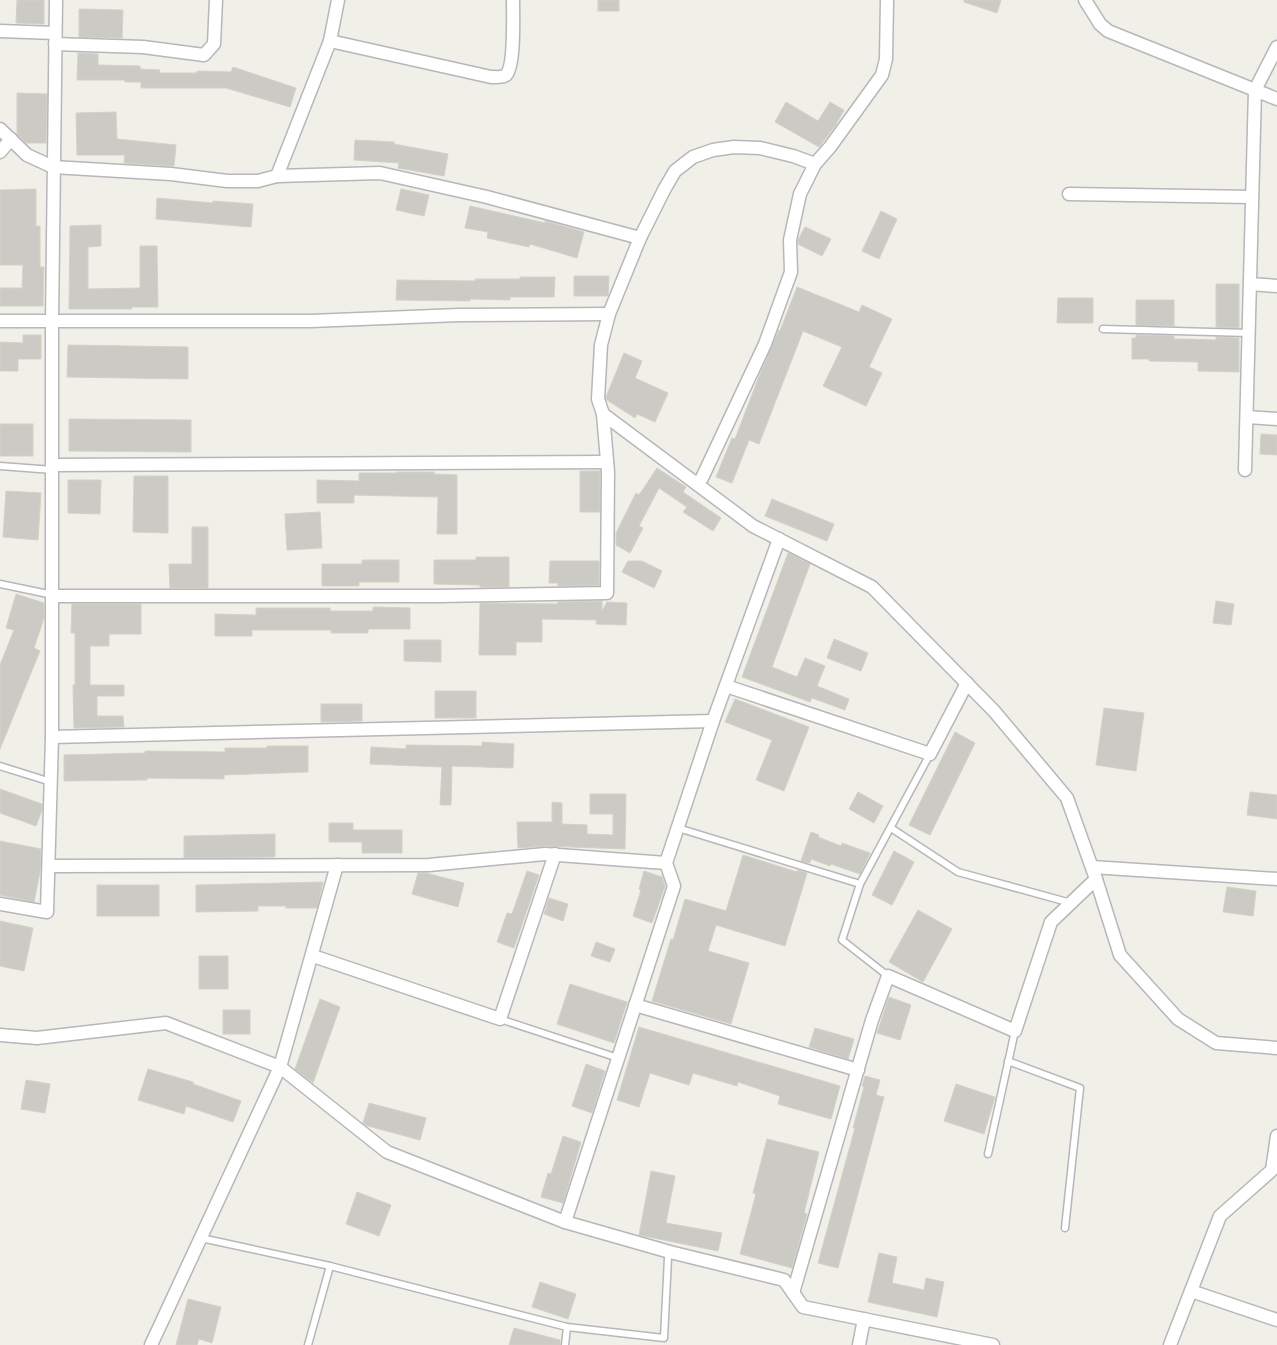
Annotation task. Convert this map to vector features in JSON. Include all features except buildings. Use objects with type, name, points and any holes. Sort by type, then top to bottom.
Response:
[{"type":"street","points":[[0,904],[47,912],[50,866],[52,737],[52,322],[56,0]]},
{"type":"street","points":[[0,31],[204,54],[214,44],[216,0]]},
{"type":"street","points":[[277,176],[330,41],[338,0]]},
{"type":"street","points":[[330,41],[491,78],[500,78],[506,75],[512,54],[513,0]]},
{"type":"street","points":[[697,484],[702,478],[765,344],[791,272],[790,240],[800,194],[816,164],[882,74],[886,59],[887,0]]},
{"type":"street","points":[[1085,0],[1100,24],[1108,31],[1277,99]]},
{"type":"street","points":[[1245,470],[1248,417],[1255,90],[1277,47]]},
{"type":"street","points":[[0,129],[27,156],[53,166],[172,174],[227,181],[258,181],[277,176],[380,173],[487,197],[640,238]]},
{"type":"street","points":[[0,152],[10,139]]},
{"type":"street","points":[[53,596],[438,596],[607,593],[608,472],[603,414],[598,399],[601,345],[609,314],[640,238],[675,171],[693,157],[713,150],[734,147],[760,148],[816,164]]},
{"type":"street","points":[[1069,194],[1252,197]]},
{"type":"street","points":[[1250,284],[1277,286]]},
{"type":"street","points":[[0,321],[311,321],[459,315],[609,314]]},
{"type":"street","points":[[603,414],[753,526],[872,587],[994,711],[1067,798],[1094,873],[1120,956],[1178,1019],[1216,1043],[1277,1048]]},
{"type":"street","points":[[1248,417],[1277,419]]},
{"type":"street","points":[[53,467],[606,462]]},
{"type":"street","points":[[565,1222],[674,886],[666,863],[713,721],[779,540]]},
{"type":"street","points":[[726,686],[930,754],[967,683]]},
{"type":"street","points":[[52,737],[713,721]]},
{"type":"street","points":[[50,866],[429,865],[555,854],[666,863]]},
{"type":"street","points":[[313,956],[500,1020],[555,854]]},
{"type":"street","points":[[151,1345],[280,1067],[338,865]]},
{"type":"street","points":[[1094,873],[1277,880]]},
{"type":"street","points":[[793,1293],[872,1020],[888,976],[1015,1031],[1051,922],[1071,903],[1094,873]]},
{"type":"street","points":[[635,1005],[858,1070]]},
{"type":"street","points":[[0,1035],[37,1038],[166,1023],[280,1067],[387,1152],[565,1222],[670,1252],[784,1280],[803,1307],[993,1345]]},
{"type":"street","points":[[1170,1345],[1220,1216],[1272,1170],[1277,1136]]},
{"type":"street","points":[[1191,1291],[1277,1320]]},
{"type":"street","points":[[860,1345],[864,1319]]},
{"type":"lane","points":[[1103,329],[1249,333]]},
{"type":"lane","points":[[0,466],[53,467]]},
{"type":"lane","points":[[0,584],[53,596]]},
{"type":"lane","points":[[888,976],[842,940],[860,884],[930,754]]},
{"type":"lane","points":[[0,766],[51,782]]},
{"type":"lane","points":[[678,828],[860,884]]},
{"type":"lane","points":[[890,828],[958,872],[1071,903]]},
{"type":"lane","points":[[500,1020],[618,1058]]},
{"type":"lane","points":[[988,1154],[1015,1031]]},
{"type":"lane","points":[[1008,1061],[1080,1088],[1065,1228]]},
{"type":"lane","points":[[201,1238],[330,1266],[566,1327],[664,1338],[668,1258],[670,1252]]},
{"type":"lane","points":[[308,1345],[330,1266]]},
{"type":"lane","points":[[565,1345],[566,1327]]}]
